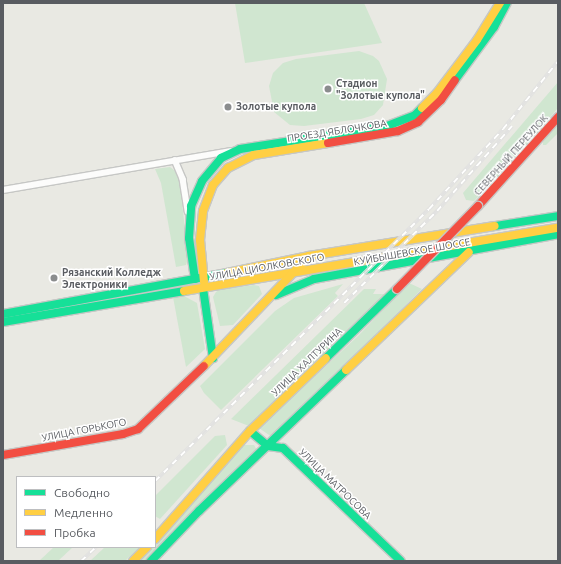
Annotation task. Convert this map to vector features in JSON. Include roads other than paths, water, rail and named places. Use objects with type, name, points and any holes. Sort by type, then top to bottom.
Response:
[{"type":"main road","name":"ПРОЕЗД ЯБЛОЧКОВА","points":[[195,280],[191,257],[189,223],[191,206],[202,180],[221,158],[240,149],[387,126],[415,115],[437,93],[477,40],[500,3]]},
{"type":"main road","name":"ПРОЕЗД ЯБЛОЧКОВА","points":[[203,288],[204,277],[200,240],[203,212],[213,185],[228,168],[254,155],[398,131],[418,122],[442,100],[494,27],[507,3]]},
{"type":"main road","name":"СЕВЕРНЫЙ ПЕРЕУЛОК","points":[[478,206],[558,117]]},
{"type":"main road","name":"УЛИЦА ХАЛТУРИНА","points":[[156,538],[250,431],[397,289],[478,206]]},
{"type":"main road","name":"УЛИЦА ЦИОЛКОВСКОГО","points":[[3,314],[195,280],[309,256],[558,216]]},
{"type":"main road","name":"УЛИЦА ЦИОЛКОВСКОГО","points":[[3,322],[295,271],[558,228]]},
{"type":"main road","name":"КУЙБЫШЕВСКОЕ ШОССЕ","points":[[272,297],[314,279],[469,252],[558,234]]},
{"type":"main road","points":[[151,561],[199,511],[469,252]]},
{"type":"main road","name":"УЛИЦА ГОРЬКОГО","points":[[3,455],[123,434],[138,429],[213,358],[309,256]]},
{"type":"main road","points":[[195,280],[203,288],[213,358]]},
{"type":"main road","name":"УЛИЦА МАТРОСОВА","points":[[250,431],[268,446],[283,448],[401,561]]},
{"type":"main road","points":[[133,561],[146,548]]},
{"type":"street","name":"ПРОЕЗД ЯБЛОЧКОВА","points":[[3,190],[240,149]]},
{"type":"street","name":"ПРОЕЗД ЯБЛОЧКОВА","points":[[175,160],[183,179],[189,223]]},
{"type":"railway","points":[[156,480],[429,209],[503,129],[558,61]]},
{"type":"railway","points":[[344,303],[437,211],[512,126]]},
{"type":"railway","points":[[81,561],[95,548]]},
{"type":"place","name":"Стадион \"Золотые купола\"","points":[[328,89]]},
{"type":"place","name":"Золотые купола","points":[[228,107]]},
{"type":"place","name":"Рязанский Колледж Электроники","points":[[54,278]]}]
